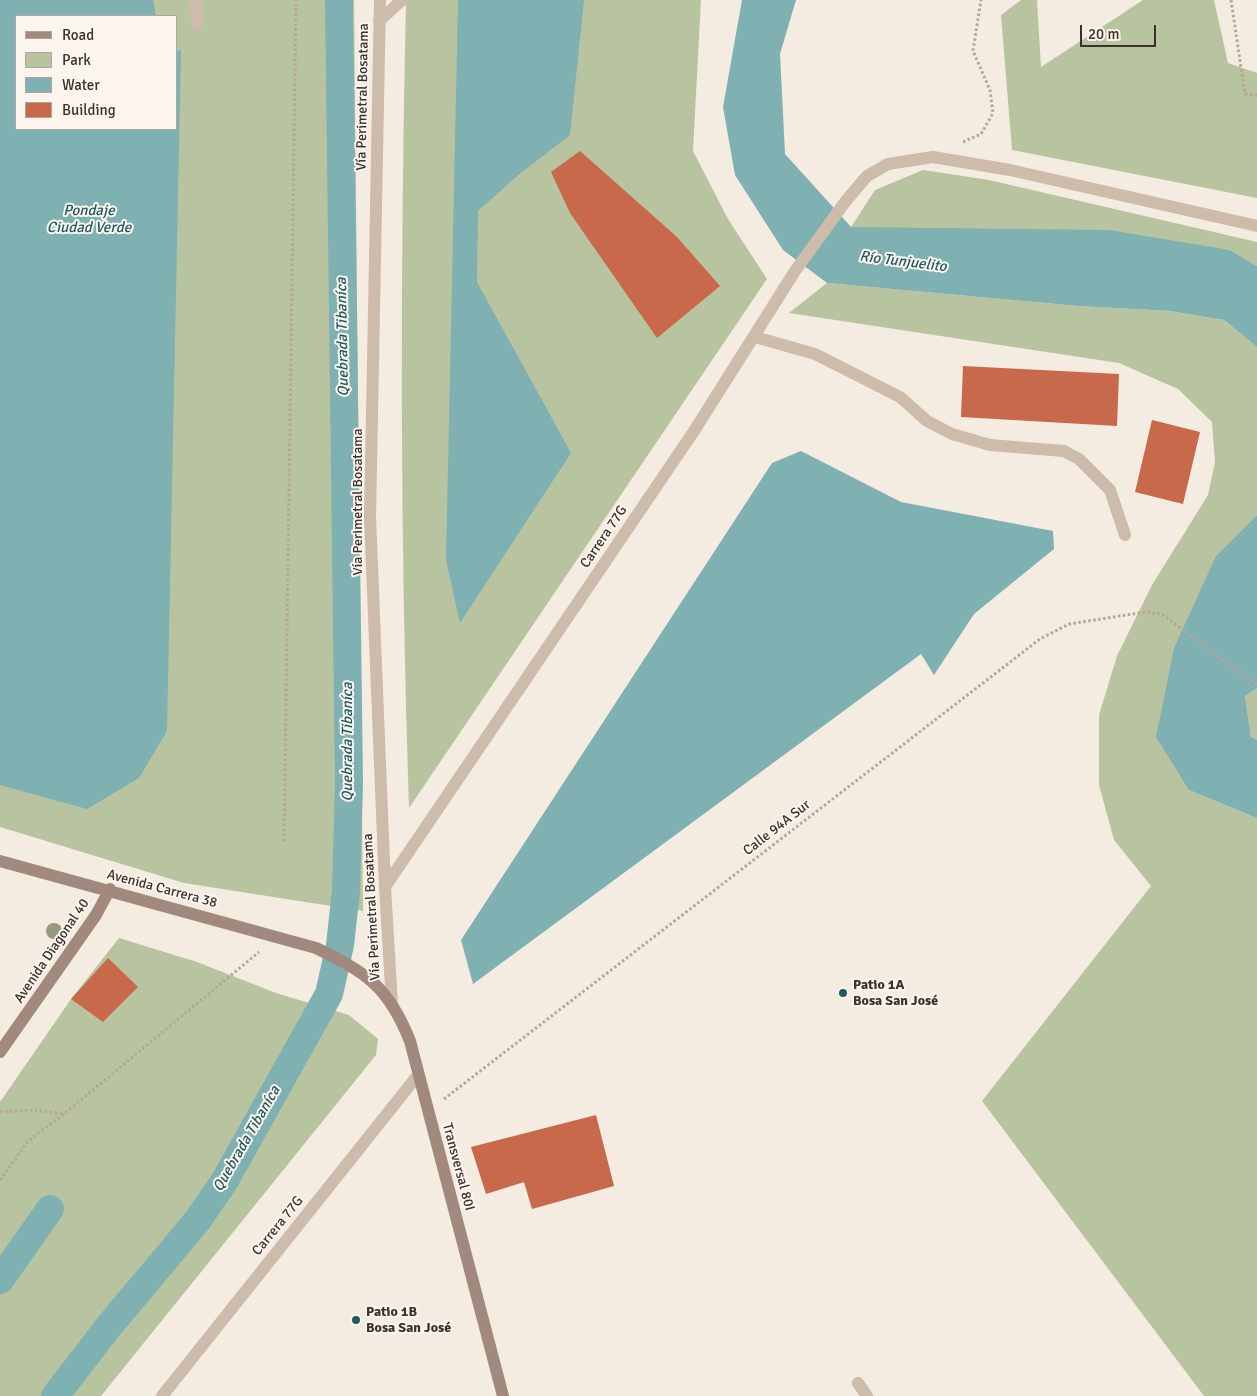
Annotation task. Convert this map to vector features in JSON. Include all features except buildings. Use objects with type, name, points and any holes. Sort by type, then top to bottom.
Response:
[{"type":"main road","name":"Avenida Carrera 38","points":[[0,861],[278,936],[316,948],[350,965]]},
{"type":"main road","name":"Avenida Diagonal 40","points":[[0,1052],[96,915],[110,890]]},
{"type":"main road","name":"Transversal 80I","points":[[350,965],[378,986],[392,1004],[410,1041],[503,1396]]},
{"type":"street","points":[[196,0],[197,24]]},
{"type":"street","name":"Vía Perimetral Bosatama","points":[[380,0],[370,517],[385,886],[392,1004]]},
{"type":"street","points":[[379,21],[402,0]]},
{"type":"street","points":[[933,156],[1010,170],[1257,226]]},
{"type":"street","name":"Carrera 77G","points":[[385,886],[678,455],[756,337],[795,272],[844,202],[867,176],[888,164],[933,156]]},
{"type":"street","points":[[756,337],[815,354],[900,397],[927,421],[952,434],[990,445],[1064,452],[1079,459],[1110,490],[1125,535]]},
{"type":"street","name":"Carrera 77G","points":[[162,1396],[418,1075]]},
{"type":"street","points":[[852,1396],[858,1383],[867,1396]]},
{"type":"path","points":[[284,841],[296,0]]},
{"type":"path","points":[[933,156],[981,134],[992,113],[990,90],[973,51],[981,0]]},
{"type":"path","points":[[1231,0],[1245,94],[1257,95]]},
{"type":"path","name":"Calle 94A Sur","points":[[428,1111],[1040,639],[1068,624],[1145,612],[1162,614],[1257,685]]},
{"type":"path","points":[[0,1180],[28,1141],[64,1114],[278,936]]},
{"type":"path","points":[[0,1112],[34,1110],[64,1114]]},
{"type":"green space","points":[[0,0],[354,0],[363,911],[184,883],[0,827]]},
{"type":"green space","points":[[406,0],[701,0],[693,151],[728,219],[767,279],[409,808],[402,404]]},
{"type":"green space","points":[[1021,0],[1037,0],[1041,67],[1143,0],[1214,0],[1228,63],[1257,73],[1257,198],[1012,150],[1001,15]]},
{"type":"green space","points":[[923,170],[989,180],[1257,242],[1257,266],[1230,250],[851,227],[875,190]]},
{"type":"green space","points":[[827,283],[1078,306],[1170,311],[1224,320],[1257,347],[1257,515],[1216,556],[1189,790],[1257,818],[1257,1396],[1204,1396],[982,1101],[1151,886],[1114,840],[1099,785],[1099,715],[1117,656],[1152,585],[1208,495],[1215,462],[1212,422],[1178,389],[1119,363],[789,313]]},
{"type":"green space","points":[[1257,688],[1257,740],[1251,737],[1245,696]]},
{"type":"green space","points":[[119,938],[197,962],[276,993],[349,1015],[378,1039],[376,1055],[101,1396],[0,1396],[0,1102],[71,999]]},
{"type":"water","name":"Pondaje Ciudad Verde","points":[[0,0],[153,0],[156,15],[15,15],[15,130],[178,130],[178,51],[181,50],[167,731],[139,778],[87,809],[0,785]]},
{"type":"water","points":[[458,0],[584,0],[570,135],[517,176],[478,211],[477,282],[571,453],[460,623],[446,560]]},
{"type":"water","name":"Río Tunjuelito","points":[[742,0],[796,0],[780,54],[785,154],[851,227],[1109,230],[1230,250],[1257,266],[1257,347],[1224,320],[1170,311],[1078,306],[827,283],[783,250],[735,175],[723,107]]},
{"type":"water","points":[[801,451],[901,502],[1053,531],[1054,549],[974,614],[934,675],[921,654],[473,984],[461,940],[772,463]]},
{"type":"water","points":[[1257,515],[1257,688],[1245,696],[1251,737],[1257,740],[1257,818],[1189,790],[1156,737],[1174,648],[1216,556]]},
{"type":"waterway","name":"Quebrada Tibaníca","points":[[55,1396],[109,1326],[197,1221],[224,1182],[329,994],[340,945],[346,891],[349,783],[339,0]]},
{"type":"waterway","points":[[0,1280],[50,1209]]},
{"type":"place","name":"Patio 1A Bosa San José","points":[[843,993]]},
{"type":"place","name":"Patio 1B Bosa San José","points":[[356,1320]]}]
